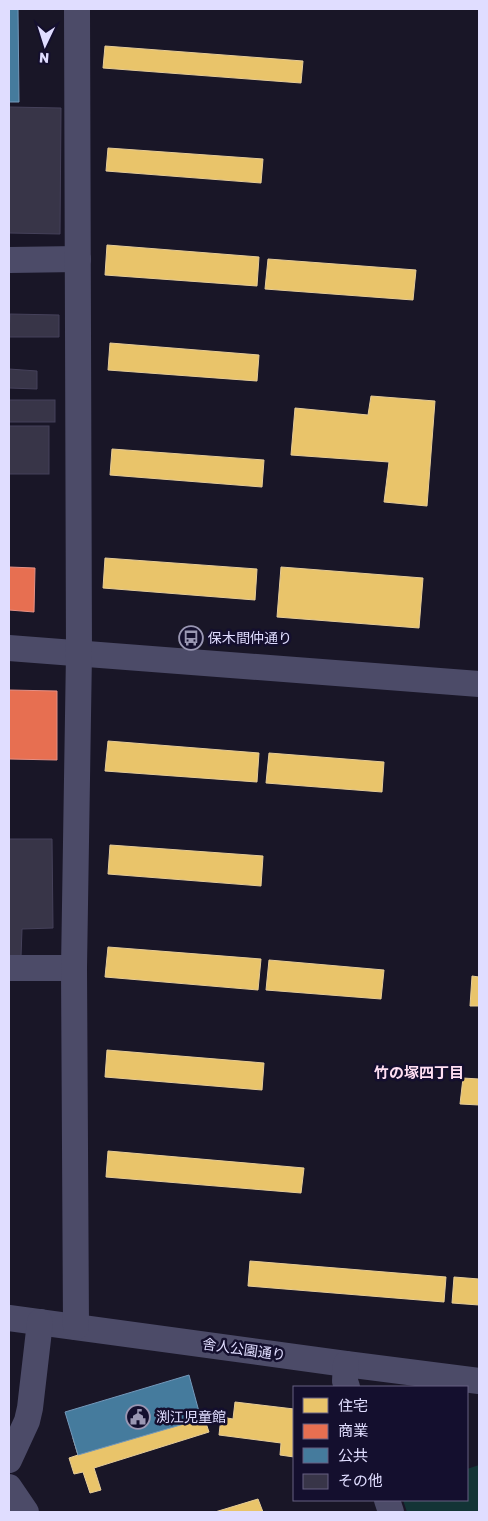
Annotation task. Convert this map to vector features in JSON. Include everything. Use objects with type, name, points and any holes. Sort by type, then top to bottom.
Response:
[{"type":"street","points":[[76,1328],[74,968],[79,653],[77,9]]},
{"type":"street","points":[[9,260],[78,260]]},
{"type":"street","points":[[9,648],[479,684]]},
{"type":"street","points":[[9,968],[74,968]]},
{"type":"street","name":"舎人公園通り","points":[[9,1318],[347,1376],[479,1380]]},
{"type":"street","points":[[9,1460],[27,1421],[30,1408],[40,1322]]},
{"type":"street","points":[[9,1487],[26,1512]]},
{"type":"green space","points":[[479,1465],[479,1512],[407,1512],[403,1501],[468,1501],[468,1469]]},
{"type":"building: 住宅","points":[[105,46],[303,61],[301,83],[103,68]]},
{"type":"building: 住宅","points":[[108,148],[263,159],[261,183],[106,171]]},
{"type":"building: 住宅","points":[[107,245],[259,257],[257,286],[105,275]]},
{"type":"building: 住宅","points":[[268,259],[416,270],[413,300],[265,289]]},
{"type":"building: 住宅","points":[[110,343],[259,355],[257,381],[108,370]]},
{"type":"building: 住宅","points":[[371,396],[435,401],[427,506],[384,502],[389,462],[291,455],[295,408],[368,415]]},
{"type":"building: 住宅","points":[[112,449],[264,460],[262,487],[110,475]]},
{"type":"building: 住宅","points":[[105,558],[257,569],[255,600],[103,588]]},
{"type":"building: 住宅","points":[[281,567],[423,578],[419,628],[277,617]]},
{"type":"building: 住宅","points":[[108,741],[259,753],[257,782],[105,771]]},
{"type":"building: 住宅","points":[[269,753],[384,762],[382,792],[266,783]]},
{"type":"building: 住宅","points":[[110,845],[263,856],[261,886],[108,874]]},
{"type":"building: 住宅","points":[[108,947],[261,959],[258,990],[105,977]]},
{"type":"building: 住宅","points":[[269,960],[384,970],[381,999],[266,990]]},
{"type":"building: 住宅","points":[[472,976],[479,977],[479,1006],[470,1006]]},
{"type":"building: 住宅","points":[[107,1050],[264,1063],[262,1090],[105,1077]]},
{"type":"building: 住宅","points":[[463,1078],[479,1079],[479,1105],[460,1104]]},
{"type":"building: 住宅","points":[[108,1151],[304,1168],[301,1193],[106,1177]]},
{"type":"building: 住宅","points":[[250,1261],[446,1277],[444,1302],[248,1286]]},
{"type":"building: 住宅","points":[[454,1277],[479,1279],[479,1305],[452,1303]]},
{"type":"building: 住宅","points":[[188,1402],[194,1420],[204,1417],[209,1432],[94,1468],[101,1490],[90,1493],[83,1472],[74,1474],[69,1458],[78,1455],[73,1438]]},
{"type":"building: 住宅","points":[[235,1402],[293,1409],[293,1457],[280,1455],[281,1443],[219,1435],[221,1417],[233,1419]]},
{"type":"building: 住宅","points":[[258,1499],[263,1512],[215,1512]]},
{"type":"building: 商業","points":[[9,567],[35,568],[34,612],[9,610]]},
{"type":"building: 商業","points":[[9,690],[57,691],[57,760],[9,759]]},
{"type":"building: 公共","points":[[9,9],[18,9],[19,102],[9,102]]},
{"type":"building: 公共","points":[[189,1375],[201,1419],[78,1455],[65,1412]]},
{"type":"building: その他","points":[[9,107],[61,108],[60,234],[9,233]]},
{"type":"building: その他","points":[[10,314],[59,315],[59,337],[9,337]]},
{"type":"building: その他","points":[[9,369],[37,371],[37,389],[9,388]]},
{"type":"building: その他","points":[[9,400],[55,400],[55,422],[9,422]]},
{"type":"building: その他","points":[[9,426],[49,426],[49,474],[9,474]]},
{"type":"building: その他","points":[[9,839],[52,839],[53,928],[22,929],[21,957],[9,957]]},
{"type":"place","name":"保木間仲通り","points":[[191,638]]},
{"type":"place","name":"渕江児童館","points":[[138,1417]]},
{"type":"district","name":"竹の塚四丁目","points":[[419,1073]]}]
